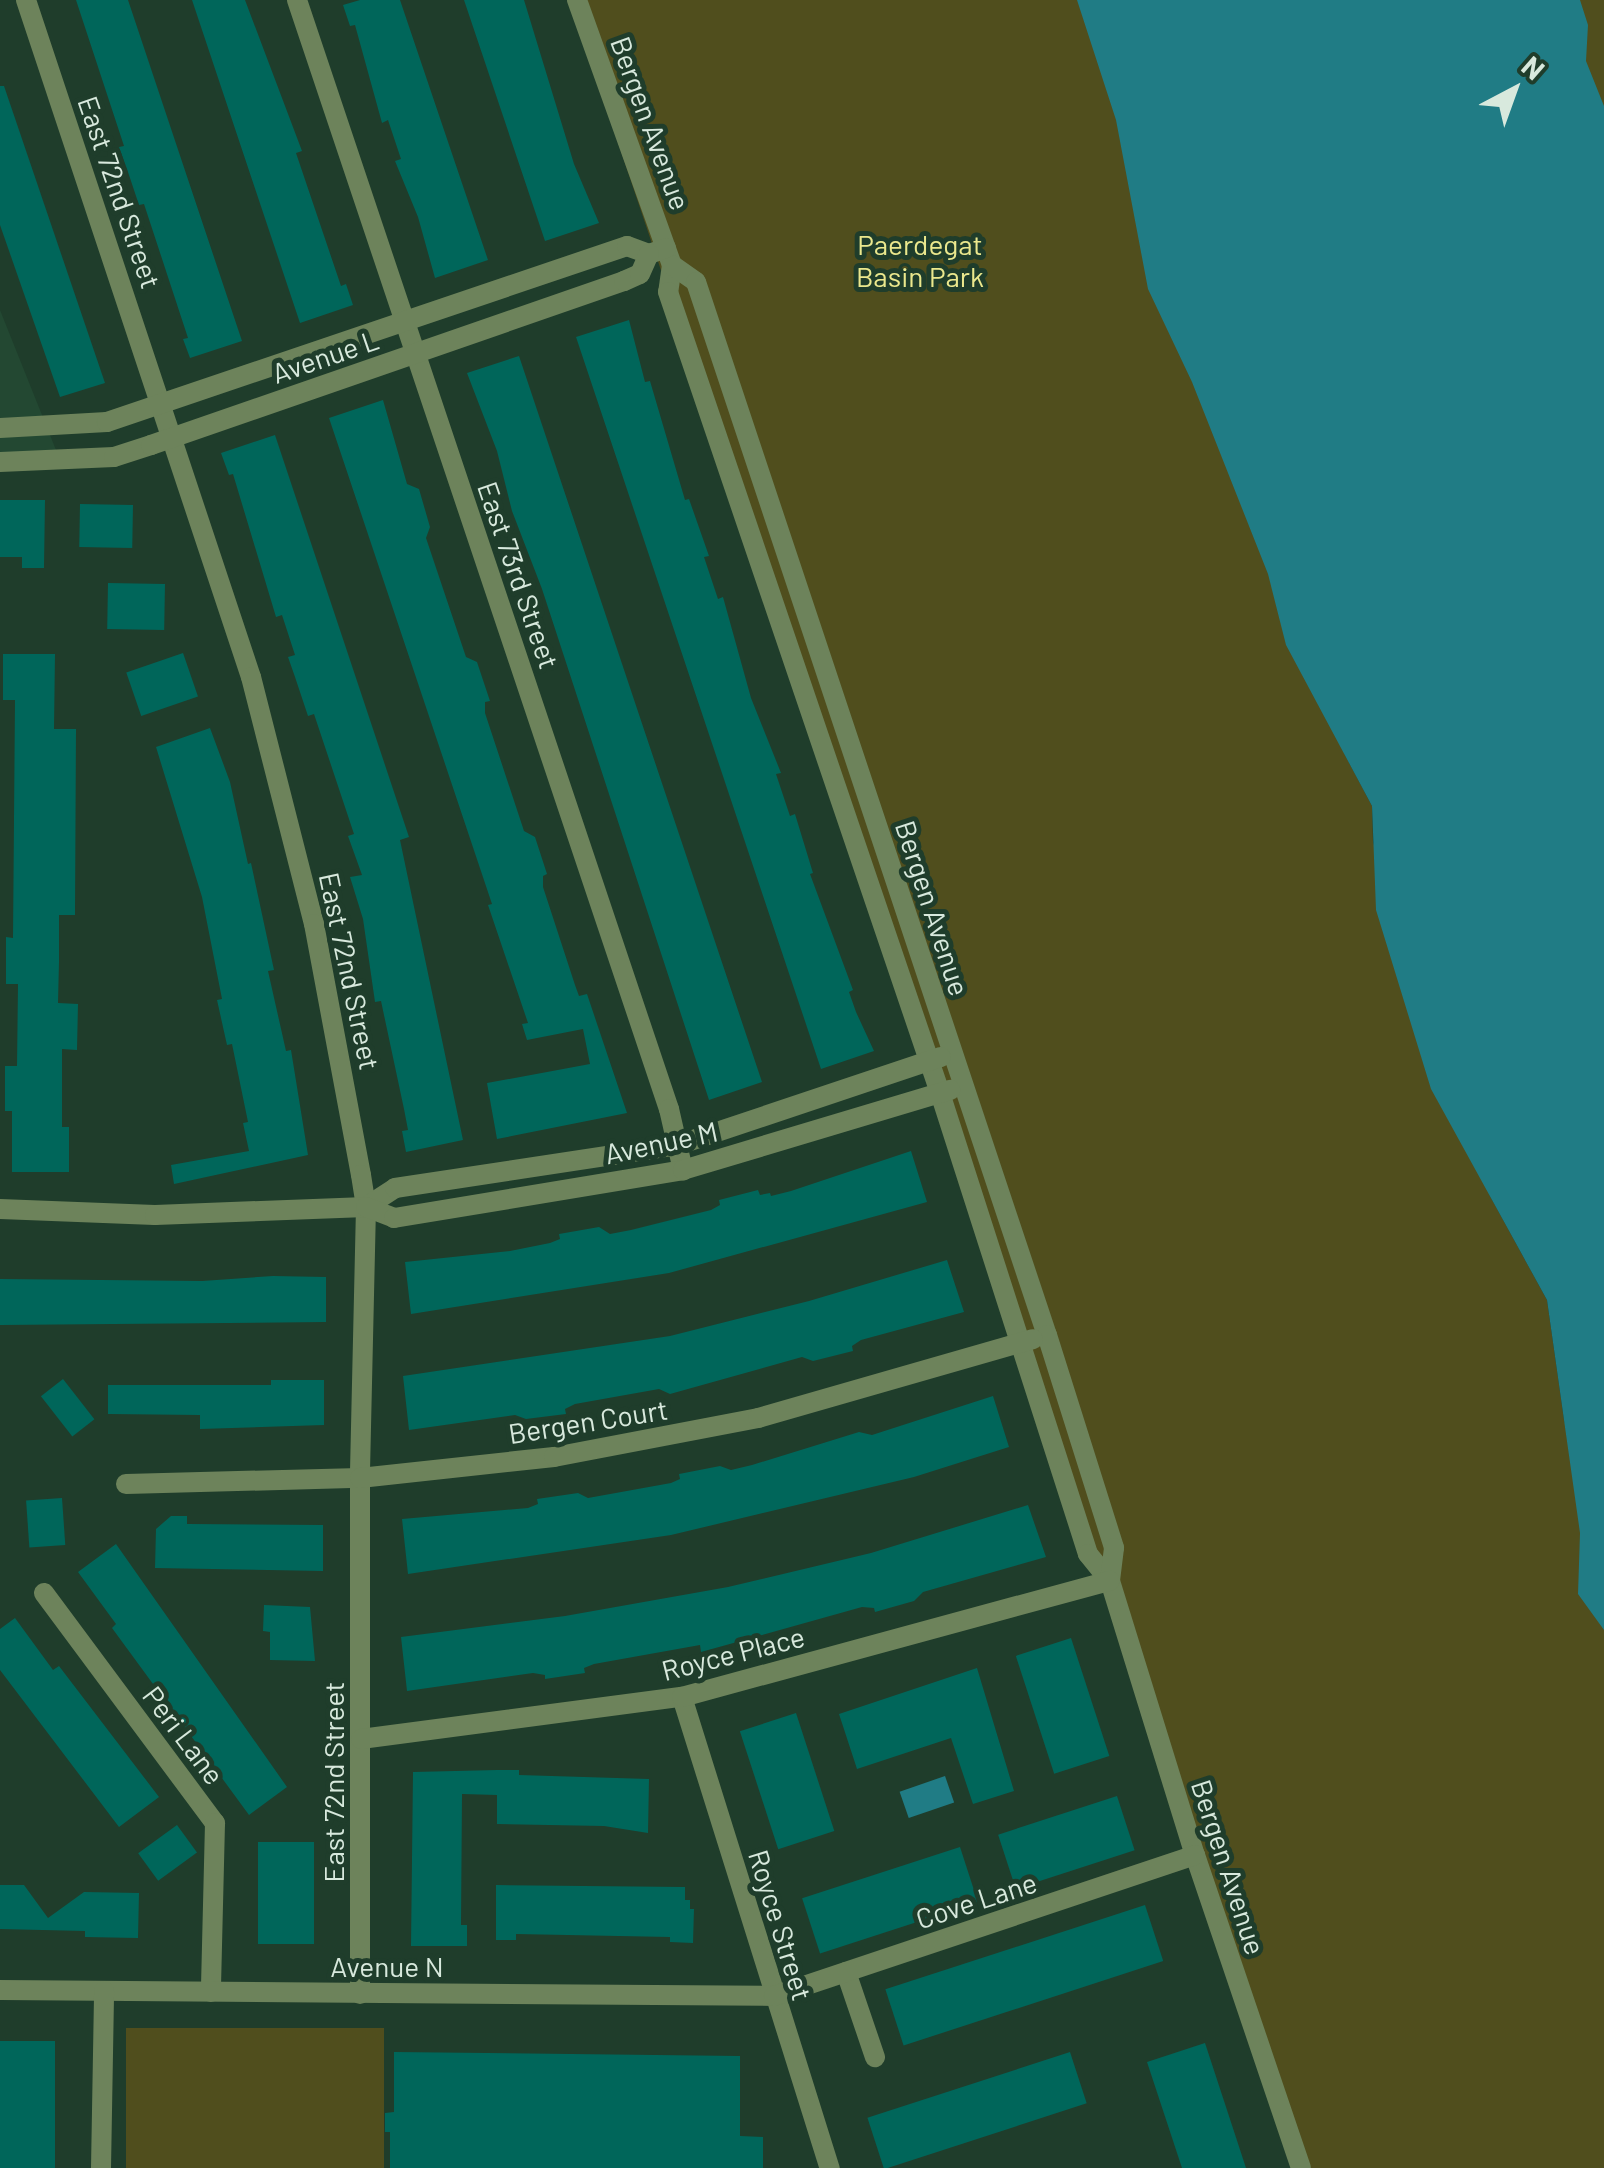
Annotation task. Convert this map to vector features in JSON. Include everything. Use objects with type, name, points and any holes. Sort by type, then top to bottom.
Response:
[{"type":"street","name":"East 72nd Street","points":[[26,0],[251,676],[282,788],[336,1031],[366,1207],[360,1478],[360,1994]]},
{"type":"street","name":"East 73rd Street","points":[[297,0],[678,1144],[683,1170]]},
{"type":"street","name":"Bergen Avenue","points":[[577,0],[662,255],[668,292],[930,1062],[1088,1554],[1110,1581],[1195,1856],[1301,2168]]},
{"type":"street","name":"Avenue L","points":[[0,428],[107,422],[626,246],[662,255]]},
{"type":"street","name":"Avenue L","points":[[0,462],[114,457],[624,282],[662,255]]},
{"type":"street","name":"Bergen Avenue","points":[[662,255],[696,282],[1047,1335],[1114,1548],[1110,1581]]},
{"type":"street","name":"Avenue M","points":[[366,1207],[395,1188],[678,1144],[952,1053]]},
{"type":"street","name":"Avenue M","points":[[0,1209],[155,1214],[366,1207],[394,1218],[683,1170],[963,1085]]},
{"type":"street","name":"Bergen Court","points":[[126,1484],[360,1478],[554,1457],[668,1437],[864,1390],[1047,1335]]},
{"type":"street","name":"Royce Place","points":[[361,1738],[682,1697],[1110,1581]]},
{"type":"street","name":"Peri Lane","points":[[44,1593],[215,1823],[212,1992]]},
{"type":"street","name":"Royce Street","points":[[682,1697],[830,2168]]},
{"type":"street","name":"Cove Lane","points":[[774,1996],[1195,1856]]},
{"type":"street","points":[[846,1972],[875,2057]]},
{"type":"street","name":"Avenue N","points":[[0,1990],[774,1996]]},
{"type":"street","points":[[101,2168],[104,1991]]},
{"type":"shaded area","points":[[0,310],[60,460],[0,462]]},
{"type":"green space","name":"Paerdegat Basin Park","points":[[570,0],[1096,0],[1345,755],[1372,806],[1373,842],[1490,1196],[1547,1300],[1564,1420],[1604,1542],[1604,2168],[1300,2168]]},
{"type":"green space","points":[[1557,0],[1604,0],[1604,142]]},
{"type":"green space","points":[[126,2028],[384,2028],[384,2168],[126,2168]]},
{"type":"water","points":[[1077,0],[1580,0],[1588,25],[1586,61],[1604,106],[1604,1630],[1578,1594],[1580,1533],[1547,1300],[1431,1089],[1376,910],[1372,806],[1286,645],[1268,574],[1192,382],[1148,289],[1116,120]]},
{"type":"water","points":[[945,1776],[954,1802],[909,1818],[900,1792]]},
{"type":"building","points":[[76,0],[128,0],[242,341],[190,358],[183,339],[188,338],[144,204],[139,205],[119,147],[124,146]]},
{"type":"building","points":[[192,0],[245,0],[302,151],[296,153],[341,286],[346,284],[353,305],[300,323]]},
{"type":"building","points":[[360,0],[400,0],[488,260],[435,278],[418,217],[395,161],[401,159],[388,120],[382,123],[355,25],[350,26],[343,5]]},
{"type":"building","points":[[464,0],[524,0],[574,164],[599,223],[545,241]]},
{"type":"building","points":[[0,86],[4,86],[105,383],[60,397],[0,225]]},
{"type":"building","points":[[629,320],[645,382],[650,381],[685,500],[689,499],[709,556],[704,557],[718,599],[723,597],[751,698],[781,773],[776,774],[790,816],[795,814],[813,873],[810,874],[853,990],[849,992],[874,1051],[821,1069],[576,337]]},
{"type":"building","points":[[519,356],[762,1082],[709,1100],[542,589],[512,511],[497,451],[467,373]]},
{"type":"building","points":[[383,400],[407,484],[419,489],[430,527],[426,538],[466,657],[477,662],[490,701],[485,702],[485,713],[524,831],[535,837],[547,874],[543,876],[543,887],[575,985],[579,996],[587,994],[627,1113],[497,1139],[487,1083],[590,1064],[583,1029],[527,1040],[522,1024],[528,1023],[488,905],[492,904],[329,418]]},
{"type":"building","points":[[275,435],[409,837],[400,840],[463,1140],[406,1152],[402,1131],[408,1130],[404,1109],[381,1001],[375,1002],[363,919],[350,877],[362,875],[348,836],[354,834],[314,714],[308,716],[288,657],[295,655],[282,615],[276,617],[233,474],[229,475],[221,453]]},
{"type":"building","points":[[0,500],[45,500],[44,568],[22,568],[22,557],[0,557]]},
{"type":"building","points":[[80,504],[133,505],[132,548],[79,547]]},
{"type":"building","points":[[108,583],[165,584],[164,630],[107,629]]},
{"type":"building","points":[[183,653],[198,696],[141,716],[126,673]]},
{"type":"building","points":[[3,654],[55,654],[54,729],[76,729],[75,915],[59,915],[58,1003],[78,1004],[77,1050],[62,1049],[62,1127],[69,1127],[69,1172],[12,1172],[12,1111],[5,1111],[5,1066],[17,1066],[18,984],[6,984],[6,937],[13,938],[15,700],[3,700]]},
{"type":"building","points":[[210,728],[230,782],[248,864],[251,863],[274,970],[268,971],[286,1051],[291,1050],[308,1155],[174,1184],[171,1165],[249,1151],[243,1123],[248,1122],[232,1044],[227,1045],[217,1000],[222,999],[202,897],[156,747]]},
{"type":"building","points":[[911,1151],[927,1202],[669,1273],[411,1314],[405,1262],[510,1251],[550,1243],[560,1239],[559,1234],[599,1227],[610,1234],[631,1230],[711,1210],[720,1205],[719,1200],[758,1190],[760,1195],[771,1196],[791,1191]]},
{"type":"building","points":[[947,1260],[964,1312],[861,1340],[852,1346],[853,1351],[813,1361],[802,1357],[670,1394],[659,1389],[575,1404],[565,1409],[566,1414],[526,1419],[515,1415],[409,1430],[403,1376],[670,1336],[809,1301]]},
{"type":"building","points":[[326,1277],[326,1322],[0,1325],[0,1279],[202,1281]]},
{"type":"building","points":[[63,1379],[94,1419],[72,1436],[41,1396]]},
{"type":"building","points":[[271,1380],[324,1380],[324,1425],[200,1429],[200,1415],[108,1414],[108,1385],[271,1385]]},
{"type":"building","points":[[993,1396],[1009,1447],[914,1477],[671,1535],[408,1574],[402,1519],[528,1508],[538,1504],[537,1499],[578,1493],[588,1498],[671,1483],[680,1479],[679,1474],[752,1465],[859,1432],[872,1435]]},
{"type":"building","points":[[62,1498],[65,1545],[29,1547],[26,1501]]},
{"type":"building","points":[[1028,1505],[1046,1557],[923,1592],[914,1601],[875,1612],[874,1608],[862,1607],[701,1652],[700,1645],[594,1664],[584,1668],[585,1673],[545,1679],[545,1675],[533,1673],[407,1691],[401,1637],[565,1616],[728,1587],[871,1553]]},
{"type":"building","points":[[171,1516],[187,1516],[187,1524],[323,1525],[323,1571],[155,1568],[156,1529]]},
{"type":"building","points":[[116,1544],[287,1787],[249,1815],[112,1628],[116,1624],[78,1572]]},
{"type":"building","points":[[264,1605],[310,1607],[315,1661],[270,1660],[270,1632],[263,1631]]},
{"type":"building","points":[[15,1618],[53,1670],[59,1666],[159,1797],[119,1827],[0,1670],[0,1629]]},
{"type":"building","points":[[1071,1638],[1109,1756],[1054,1774],[1016,1656]]},
{"type":"building","points":[[977,1668],[1014,1791],[973,1804],[951,1738],[857,1769],[839,1714]]},
{"type":"building","points":[[796,1713],[834,1831],[778,1849],[740,1731]]},
{"type":"building","points":[[519,1770],[519,1775],[649,1779],[648,1833],[604,1826],[497,1824],[497,1795],[462,1794],[461,1925],[467,1925],[467,1946],[411,1946],[413,1772]]},
{"type":"building","points":[[1117,1796],[1135,1850],[1016,1889],[998,1835]]},
{"type":"building","points":[[177,1825],[197,1853],[158,1881],[138,1853]]},
{"type":"building","points":[[258,1842],[314,1842],[314,1944],[258,1944]]},
{"type":"building","points":[[960,1847],[978,1902],[820,1953],[802,1898]]},
{"type":"building","points":[[0,1885],[24,1885],[48,1918],[84,1892],[139,1893],[138,1938],[85,1937],[85,1931],[0,1929]]},
{"type":"building","points":[[496,1885],[685,1887],[685,1900],[690,1900],[690,1909],[694,1909],[693,1943],[670,1942],[670,1937],[516,1934],[516,1940],[496,1940]]},
{"type":"building","points":[[1145,1905],[1163,1961],[904,2045],[885,1989]]},
{"type":"building","points":[[0,2041],[55,2041],[55,2168],[0,2168]]},
{"type":"building","points":[[1205,2043],[1246,2168],[1182,2168],[1147,2062]]},
{"type":"building","points":[[394,2052],[740,2056],[740,2136],[763,2137],[763,2168],[390,2168],[390,2132],[385,2132],[385,2113],[394,2112]]},
{"type":"building","points":[[1070,2052],[1087,2103],[888,2168],[884,2168],[867,2118]]}]
